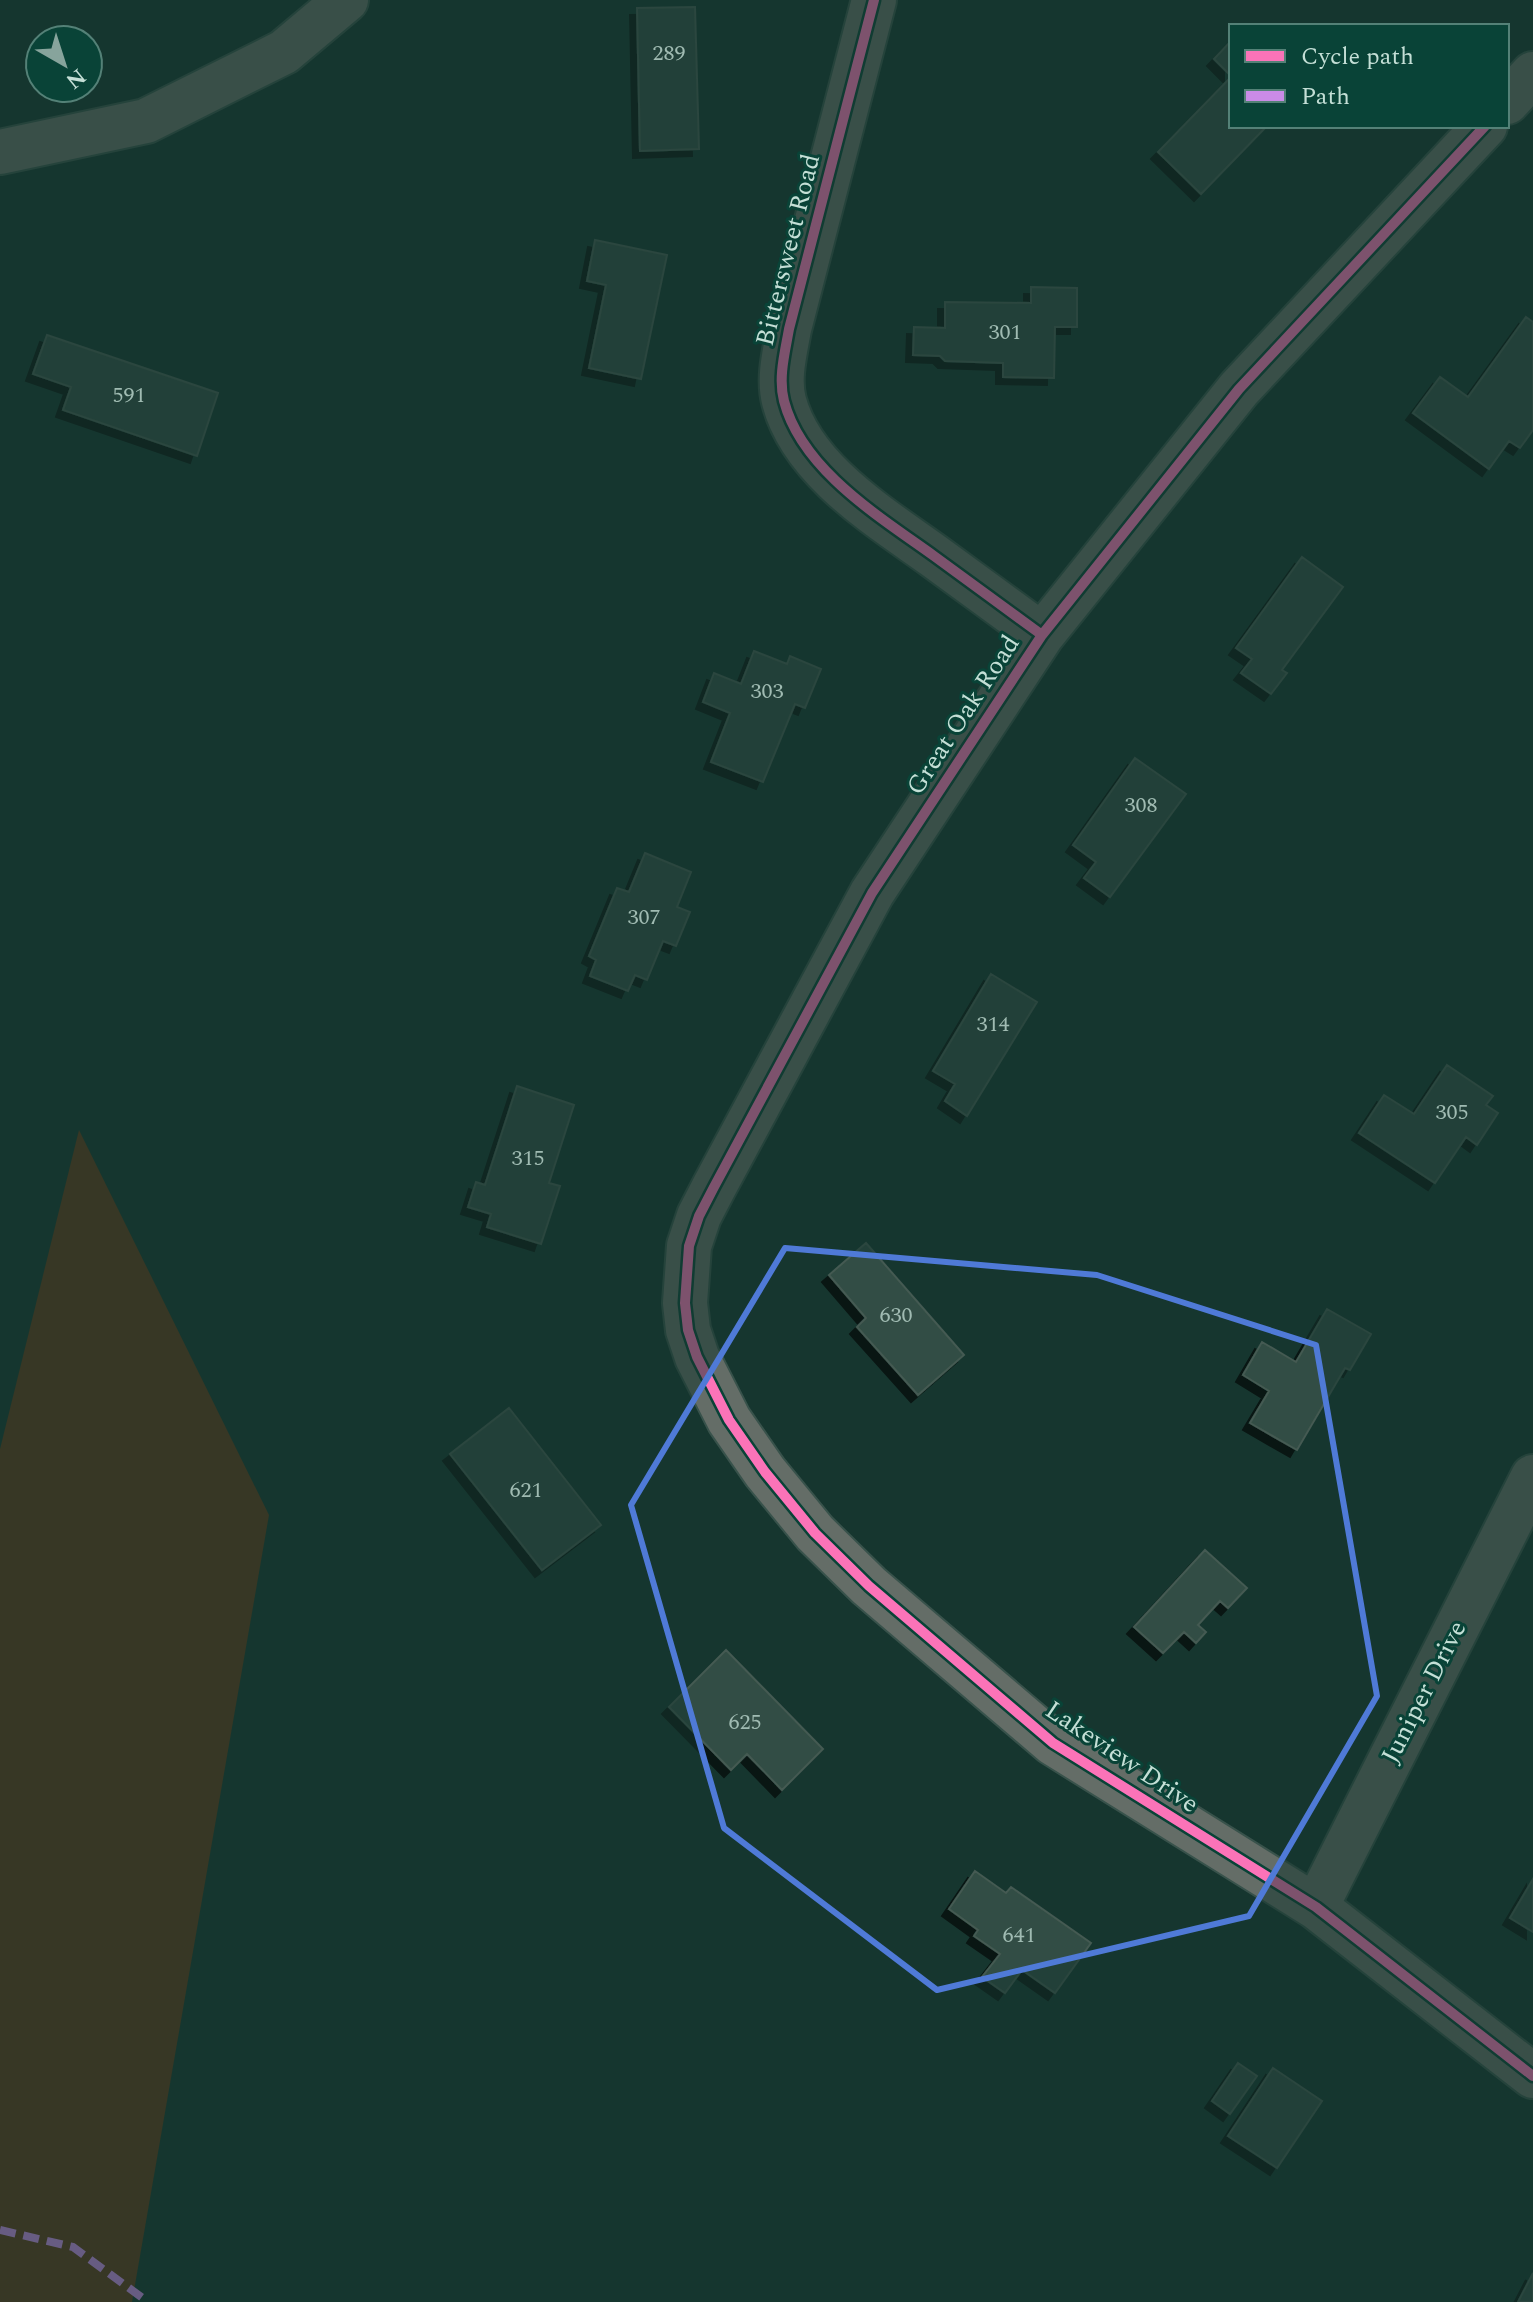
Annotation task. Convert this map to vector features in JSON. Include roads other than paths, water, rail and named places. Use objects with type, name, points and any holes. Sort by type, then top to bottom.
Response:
[{"type":"street","points":[[0,152],[146,121],[284,52],[346,0]]},
{"type":"street","name":"Bittersweet Road","points":[[874,0],[789,329],[782,367],[784,399],[792,422],[806,445],[854,498],[1042,635]]},
{"type":"street","points":[[1509,100],[1533,74]]},
{"type":"street","name":"Great Oak Road","points":[[709,1381],[688,1330],[685,1303],[689,1246],[699,1216],[872,893],[1042,635],[1239,389],[1483,128]]},
{"type":"street","name":"Lakeview Drive","points":[[709,1381],[729,1420],[765,1472],[815,1533],[869,1586],[1053,1743],[1316,1907],[1533,2076]]},
{"type":"street","name":"Juniper Drive","points":[[1316,1907],[1533,1477]]}]
